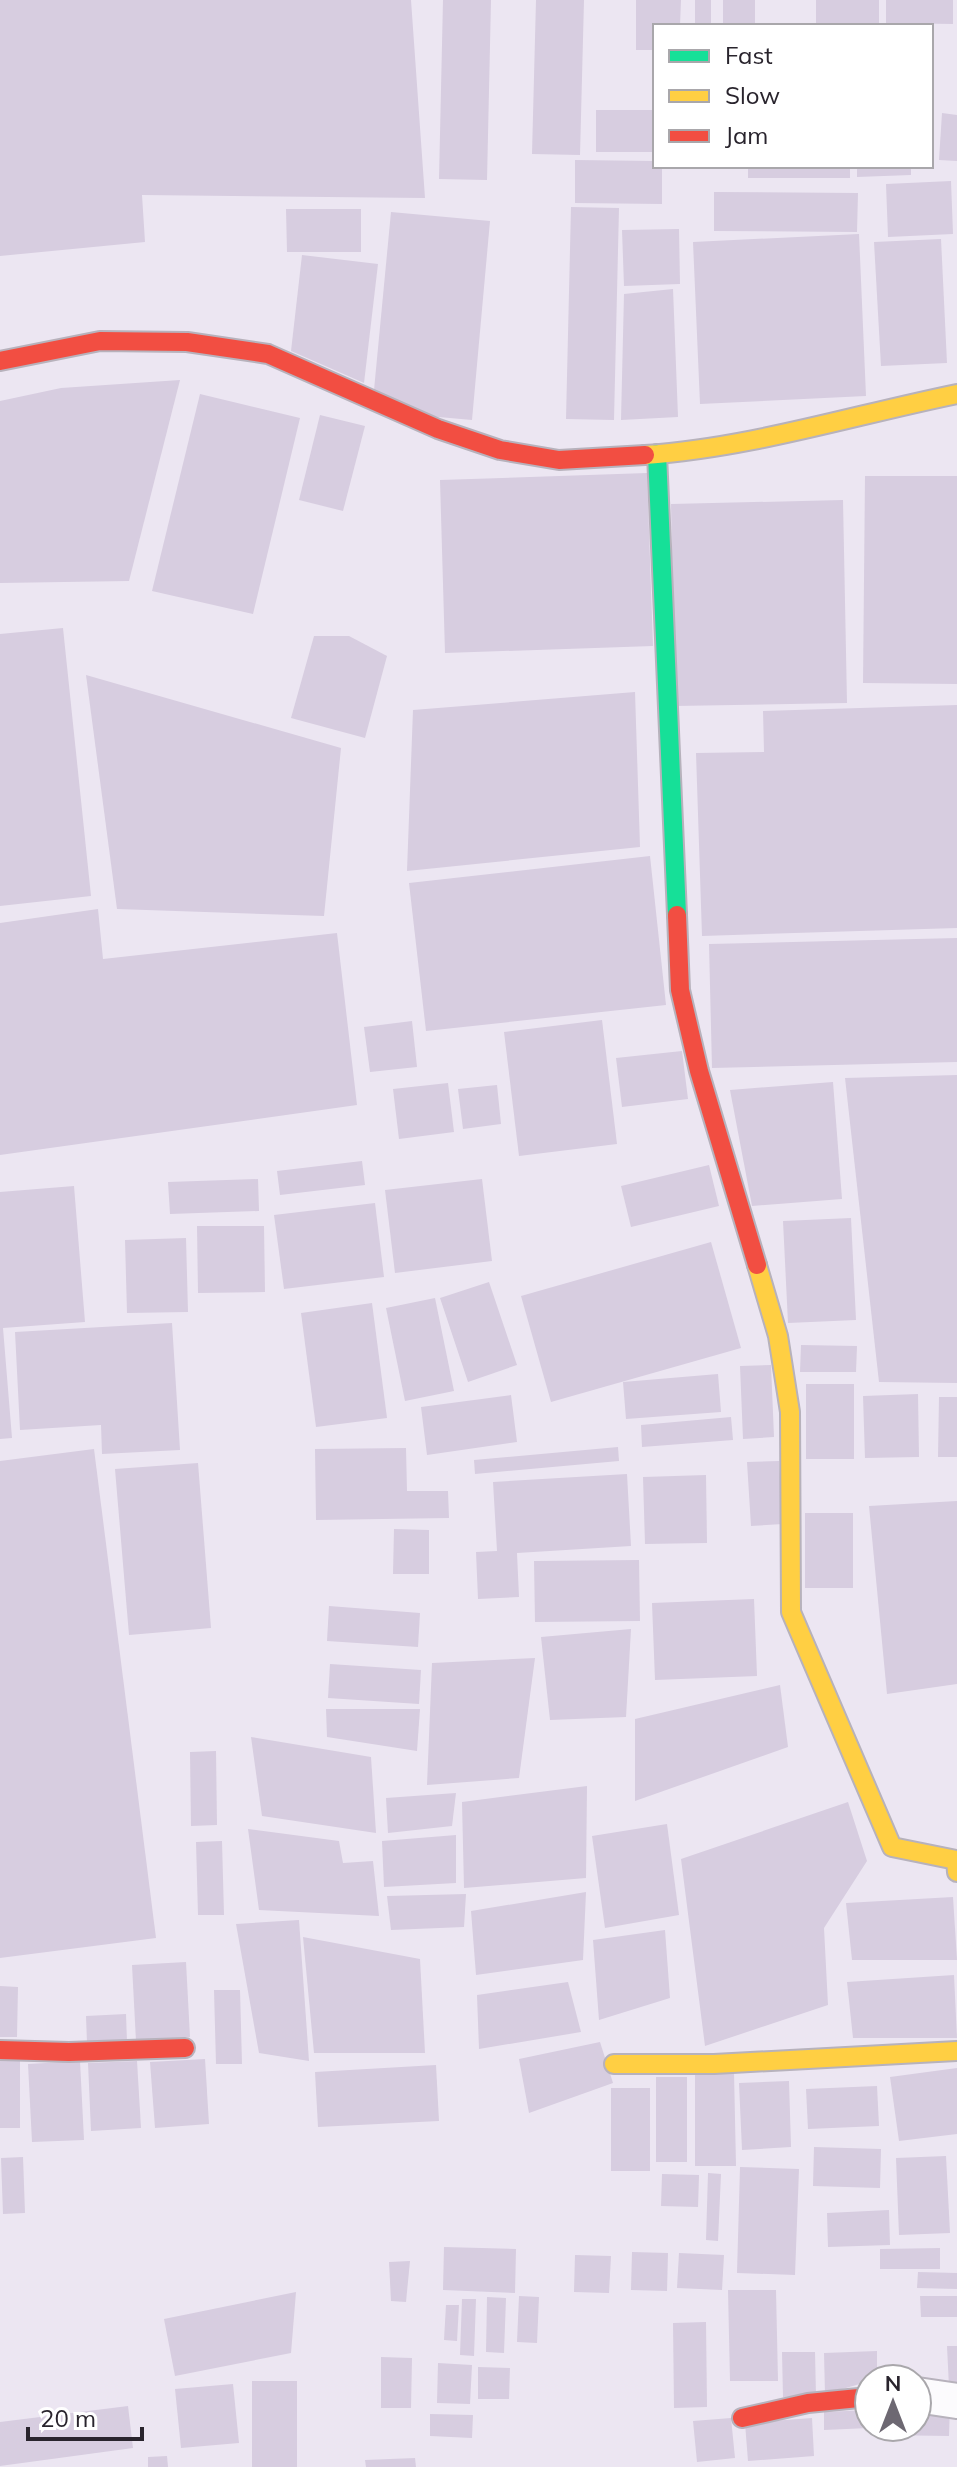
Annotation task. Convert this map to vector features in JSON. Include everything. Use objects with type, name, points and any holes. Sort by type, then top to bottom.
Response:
[{"type":"street","points":[[0,361],[100,341],[187,342],[268,354],[438,429],[500,450],[559,460],[657,454],[763,438],[957,394]]},
{"type":"street","points":[[657,454],[680,990],[699,1071],[778,1336],[790,1412],[791,1612],[892,1847],[956,1860],[957,1872]]},
{"type":"street","points":[[0,2050],[69,2052],[185,2048]]},
{"type":"street","points":[[614,2064],[714,2064],[957,2051]]},
{"type":"street","points":[[933,2397],[957,2401]]},
{"type":"street","points":[[742,2418],[808,2403],[853,2399]]},
{"type":"building","points":[[0,0],[411,0],[425,198],[142,195],[145,242],[0,256]]},
{"type":"building","points":[[443,0],[491,0],[487,180],[439,179]]},
{"type":"building","points":[[536,0],[584,0],[580,155],[532,154]]},
{"type":"building","points":[[636,0],[681,0],[680,24],[653,24],[653,50],[636,50]]},
{"type":"building","points":[[695,0],[711,0],[711,24],[695,24]]},
{"type":"building","points":[[723,0],[755,0],[755,24],[723,24]]},
{"type":"building","points":[[816,0],[879,0],[879,24],[816,24]]},
{"type":"building","points":[[886,0],[953,0],[953,24],[886,23]]},
{"type":"building","points":[[596,110],[653,110],[653,152],[596,152]]},
{"type":"building","points":[[942,113],[957,115],[957,161],[939,160]]},
{"type":"building","points":[[575,160],[653,161],[653,168],[662,168],[662,204],[575,203]]},
{"type":"building","points":[[748,168],[850,168],[850,178],[748,178]]},
{"type":"building","points":[[857,168],[911,168],[911,175],[857,177]]},
{"type":"building","points":[[951,181],[953,234],[888,237],[886,184]]},
{"type":"building","points":[[714,192],[858,193],[857,232],[714,231]]},
{"type":"building","points":[[571,207],[619,208],[614,420],[566,419]]},
{"type":"building","points":[[286,209],[361,209],[361,252],[287,252]]},
{"type":"building","points":[[391,212],[490,221],[472,420],[372,411]]},
{"type":"building","points":[[679,229],[680,284],[624,286],[622,230]]},
{"type":"building","points":[[859,234],[866,396],[700,404],[693,242]]},
{"type":"building","points":[[941,239],[947,363],[881,366],[874,242]]},
{"type":"building","points":[[302,255],[378,264],[364,383],[291,351]]},
{"type":"building","points":[[673,289],[678,417],[621,420],[624,294]]},
{"type":"building","points":[[180,380],[129,581],[0,583],[0,401],[61,388]]},
{"type":"building","points":[[200,394],[300,418],[253,614],[152,591]]},
{"type":"building","points":[[320,415],[365,426],[343,511],[299,500]]},
{"type":"building","points":[[647,473],[653,646],[445,653],[440,480]]},
{"type":"building","points":[[865,476],[957,476],[957,684],[863,683]]},
{"type":"building","points":[[843,500],[847,703],[675,706],[671,504]]},
{"type":"building","points":[[63,628],[91,896],[0,906],[0,634]]},
{"type":"building","points":[[314,636],[349,636],[387,656],[365,738],[291,718]]},
{"type":"building","points":[[86,675],[341,748],[324,916],[117,909]]},
{"type":"building","points":[[635,692],[640,847],[407,871],[413,710]]},
{"type":"building","points":[[957,705],[957,928],[702,936],[696,753],[764,752],[763,711]]},
{"type":"building","points":[[650,856],[666,1005],[426,1031],[409,883]]},
{"type":"building","points":[[98,909],[103,959],[337,933],[357,1105],[0,1155],[0,923]]},
{"type":"building","points":[[957,938],[957,1062],[712,1068],[709,944]]},
{"type":"building","points":[[602,1020],[617,1144],[519,1156],[504,1032]]},
{"type":"building","points":[[412,1021],[417,1067],[370,1072],[364,1027]]},
{"type":"building","points":[[682,1051],[688,1099],[622,1107],[616,1058]]},
{"type":"building","points":[[957,1075],[957,1383],[879,1382],[845,1078]]},
{"type":"building","points":[[833,1082],[842,1199],[752,1206],[730,1090]]},
{"type":"building","points":[[448,1083],[454,1132],[399,1139],[393,1089]]},
{"type":"building","points":[[497,1085],[501,1124],[463,1129],[458,1089]]},
{"type":"building","points":[[362,1161],[365,1185],[280,1195],[277,1171]]},
{"type":"building","points":[[709,1165],[719,1206],[631,1227],[621,1186]]},
{"type":"building","points":[[258,1179],[259,1211],[170,1214],[168,1182]]},
{"type":"building","points":[[482,1179],[492,1261],[395,1273],[385,1190]]},
{"type":"building","points":[[74,1186],[85,1322],[3,1328],[12,1438],[0,1439],[0,1192]]},
{"type":"building","points":[[375,1203],[384,1277],[284,1289],[274,1215]]},
{"type":"building","points":[[851,1218],[856,1320],[788,1323],[783,1221]]},
{"type":"building","points":[[197,1226],[264,1226],[265,1292],[198,1293]]},
{"type":"building","points":[[186,1238],[188,1312],[127,1313],[125,1240]]},
{"type":"building","points":[[711,1242],[741,1348],[551,1402],[521,1296]]},
{"type":"building","points":[[489,1282],[517,1365],[468,1382],[440,1298]]},
{"type":"building","points":[[435,1298],[454,1391],[405,1401],[386,1308]]},
{"type":"building","points":[[372,1303],[387,1418],[316,1427],[301,1313]]},
{"type":"building","points":[[172,1323],[180,1450],[102,1454],[101,1425],[20,1430],[15,1332]]},
{"type":"building","points":[[801,1345],[857,1346],[856,1372],[800,1372]]},
{"type":"building","points":[[771,1365],[774,1437],[743,1439],[740,1366]]},
{"type":"building","points":[[718,1374],[721,1412],[626,1419],[623,1382]]},
{"type":"building","points":[[806,1384],[854,1384],[854,1459],[806,1459]]},
{"type":"building","points":[[918,1394],[919,1457],[865,1458],[863,1396]]},
{"type":"building","points":[[511,1395],[517,1442],[427,1455],[421,1407]]},
{"type":"building","points":[[939,1397],[957,1397],[957,1457],[938,1457]]},
{"type":"building","points":[[731,1417],[733,1440],[642,1447],[641,1425]]},
{"type":"building","points":[[618,1447],[619,1461],[475,1474],[474,1460]]},
{"type":"building","points":[[406,1448],[407,1491],[448,1491],[449,1518],[316,1520],[315,1449]]},
{"type":"building","points":[[94,1449],[156,1938],[0,1958],[0,1461]]},
{"type":"building","points":[[779,1461],[783,1524],[751,1526],[747,1462]]},
{"type":"building","points":[[198,1463],[211,1628],[129,1635],[115,1469]]},
{"type":"building","points":[[627,1474],[631,1546],[517,1553],[519,1597],[478,1599],[476,1552],[497,1551],[493,1482]]},
{"type":"building","points":[[706,1475],[707,1543],[645,1544],[643,1477]]},
{"type":"building","points":[[957,1501],[957,1684],[887,1694],[869,1506]]},
{"type":"building","points":[[805,1513],[853,1513],[853,1588],[805,1588]]},
{"type":"building","points":[[394,1529],[429,1530],[429,1574],[393,1574]]},
{"type":"building","points":[[639,1560],[640,1621],[535,1622],[534,1561]]},
{"type":"building","points":[[754,1599],[757,1676],[655,1680],[652,1603]]},
{"type":"building","points":[[329,1606],[420,1613],[418,1647],[327,1641]]},
{"type":"building","points":[[631,1629],[626,1717],[550,1720],[541,1637]]},
{"type":"building","points":[[535,1658],[519,1778],[427,1785],[432,1663]]},
{"type":"building","points":[[330,1664],[421,1670],[419,1704],[328,1698]]},
{"type":"building","points":[[780,1685],[788,1747],[635,1801],[635,1719]]},
{"type":"building","points":[[326,1709],[420,1709],[417,1751],[327,1737]]},
{"type":"building","points":[[251,1737],[371,1757],[376,1833],[262,1816]]},
{"type":"building","points":[[216,1751],[217,1825],[191,1826],[190,1752]]},
{"type":"building","points":[[587,1786],[586,1878],[464,1888],[462,1802]]},
{"type":"building","points":[[456,1793],[452,1826],[388,1833],[386,1798]]},
{"type":"building","points":[[848,1802],[867,1861],[824,1928],[828,2005],[705,2046],[681,1859]]},
{"type":"building","points":[[667,1824],[679,1915],[605,1928],[592,1836]]},
{"type":"building","points":[[248,1829],[339,1841],[343,1863],[373,1861],[379,1916],[259,1910]]},
{"type":"building","points":[[456,1835],[456,1883],[384,1887],[382,1841]]},
{"type":"building","points":[[222,1841],[224,1915],[198,1915],[196,1842]]},
{"type":"building","points":[[586,1892],[583,1960],[476,1975],[471,1911]]},
{"type":"building","points":[[466,1894],[464,1927],[391,1930],[387,1896]]},
{"type":"building","points":[[953,1897],[957,1960],[852,1960],[846,1903]]},
{"type":"building","points":[[299,1920],[309,2061],[259,2053],[236,1924]]},
{"type":"building","points":[[665,1930],[670,1998],[599,2020],[593,1940]]},
{"type":"building","points":[[303,1937],[420,1959],[425,2053],[314,2053]]},
{"type":"building","points":[[186,1962],[190,2037],[136,2041],[132,1965]]},
{"type":"building","points":[[954,1975],[957,2038],[853,2038],[847,1982]]},
{"type":"building","points":[[568,1982],[581,2032],[479,2049],[477,1995]]},
{"type":"building","points":[[0,1986],[18,1987],[17,2037],[0,2037]]},
{"type":"building","points":[[214,1990],[240,1990],[242,2064],[216,2064]]},
{"type":"building","points":[[126,2014],[127,2042],[87,2043],[86,2016]]},
{"type":"building","points":[[600,2042],[613,2083],[529,2113],[519,2059]]},
{"type":"building","points":[[0,2056],[20,2056],[20,2128],[0,2128]]},
{"type":"building","points":[[205,2059],[209,2124],[155,2128],[150,2062]]},
{"type":"building","points":[[80,2061],[84,2140],[32,2142],[28,2064]]},
{"type":"building","points":[[137,2061],[141,2128],[91,2131],[88,2063]]},
{"type":"building","points":[[436,2065],[439,2121],[318,2127],[315,2072]]},
{"type":"building","points":[[957,2068],[957,2134],[899,2141],[890,2077]]},
{"type":"building","points":[[695,2072],[734,2072],[736,2166],[695,2166]]},
{"type":"building","points":[[656,2077],[687,2077],[687,2162],[656,2162]]},
{"type":"building","points":[[789,2081],[791,2147],[742,2150],[739,2083]]},
{"type":"building","points":[[877,2086],[879,2126],[808,2129],[806,2089]]},
{"type":"building","points":[[611,2088],[650,2088],[650,2171],[611,2171]]},
{"type":"building","points":[[814,2147],[881,2149],[880,2188],[813,2186]]},
{"type":"building","points":[[946,2156],[950,2233],[899,2235],[896,2158]]},
{"type":"building","points":[[23,2157],[25,2213],[3,2214],[1,2158]]},
{"type":"building","points":[[740,2167],[799,2169],[795,2275],[737,2273]]},
{"type":"building","points":[[708,2173],[721,2174],[718,2241],[706,2240]]},
{"type":"building","points":[[662,2174],[699,2175],[698,2207],[661,2206]]},
{"type":"building","points":[[889,2210],[890,2245],[828,2247],[827,2213]]},
{"type":"building","points":[[444,2247],[516,2249],[515,2293],[443,2290]]},
{"type":"building","points":[[940,2248],[940,2269],[880,2269],[880,2249]]},
{"type":"building","points":[[632,2252],[668,2253],[667,2291],[631,2290]]},
{"type":"building","points":[[679,2253],[724,2255],[722,2290],[677,2288]]},
{"type":"building","points":[[575,2255],[611,2256],[609,2293],[574,2292]]},
{"type":"building","points":[[410,2261],[406,2302],[391,2301],[389,2262]]},
{"type":"building","points":[[918,2272],[957,2273],[957,2289],[917,2288]]},
{"type":"building","points":[[728,2290],[776,2290],[778,2381],[730,2381]]},
{"type":"building","points":[[296,2292],[291,2353],[175,2376],[164,2319]]},
{"type":"building","points":[[519,2296],[539,2297],[537,2343],[517,2342]]},
{"type":"building","points":[[920,2296],[957,2296],[957,2317],[921,2317]]},
{"type":"building","points":[[487,2297],[506,2298],[504,2353],[486,2352]]},
{"type":"building","points":[[462,2299],[476,2299],[474,2356],[460,2355]]},
{"type":"building","points":[[446,2305],[459,2305],[457,2341],[444,2340]]},
{"type":"building","points":[[706,2322],[707,2407],[674,2408],[673,2323]]},
{"type":"building","points":[[947,2346],[957,2346],[957,2386],[949,2387]]},
{"type":"building","points":[[877,2351],[877,2363],[853,2363],[853,2386],[825,2394],[824,2353]]},
{"type":"building","points":[[782,2352],[815,2352],[816,2396],[783,2397]]},
{"type":"building","points":[[381,2357],[412,2358],[411,2408],[381,2408]]},
{"type":"building","points":[[438,2363],[472,2365],[470,2404],[437,2403]]},
{"type":"building","points":[[478,2367],[510,2368],[509,2399],[478,2399]]},
{"type":"building","points":[[252,2381],[297,2381],[297,2467],[252,2467]]},
{"type":"building","points":[[233,2384],[239,2443],[181,2448],[175,2389]]},
{"type":"building","points":[[933,2403],[950,2404],[949,2436],[933,2436]]},
{"type":"building","points":[[128,2406],[133,2448],[0,2466],[0,2422]]},
{"type":"building","points":[[853,2411],[853,2429],[824,2430],[824,2412]]},
{"type":"building","points":[[430,2414],[473,2415],[472,2438],[430,2436]]},
{"type":"building","points":[[731,2418],[735,2458],[697,2462],[693,2421]]},
{"type":"building","points":[[812,2418],[814,2456],[748,2461],[745,2423]]},
{"type":"building","points":[[167,2456],[168,2467],[148,2467],[148,2457]]},
{"type":"building","points":[[415,2458],[416,2467],[366,2467],[365,2460]]},
{"type":"traffic: fast","points":[[657,454],[677,915]]},
{"type":"traffic: slow","points":[[645,455],[763,438],[957,394]]},
{"type":"traffic: slow","points":[[757,1265],[778,1336],[790,1412],[791,1612],[892,1847],[956,1860],[957,1872]]},
{"type":"traffic: slow","points":[[614,2064],[714,2064],[957,2051]]},
{"type":"traffic: jam","points":[[0,361],[100,341],[187,342],[268,354],[438,429],[500,450],[559,460],[645,455]]},
{"type":"traffic: jam","points":[[677,915],[680,990],[699,1071],[757,1265]]},
{"type":"traffic: jam","points":[[0,2050],[69,2052],[185,2048]]},
{"type":"traffic: jam","points":[[742,2418],[808,2403],[853,2399]]}]
